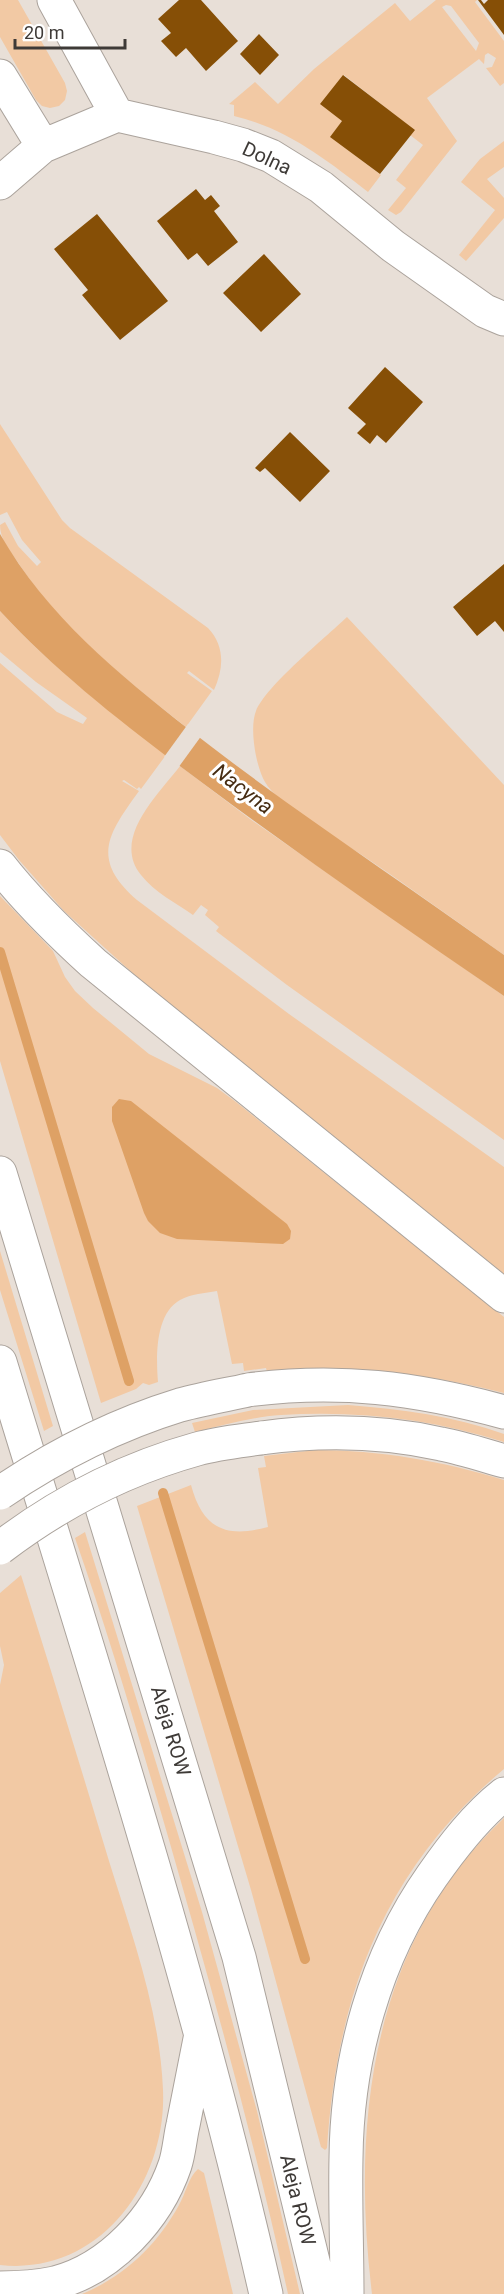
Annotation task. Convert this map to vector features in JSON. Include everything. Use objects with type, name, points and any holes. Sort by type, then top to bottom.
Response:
[{"type":"main road","points":[[0,76],[17,162],[117,115],[54,0]]},
{"type":"main road","name":"Dolna","points":[[117,115],[214,137],[271,156],[321,187],[393,246],[485,311],[504,319]]},
{"type":"main road","points":[[0,866],[23,895],[93,963],[504,1296]]},
{"type":"main road","name":"Aleja ROW","points":[[0,1173],[240,1957],[321,2294]]},
{"type":"main road","points":[[0,1362],[144,1832],[201,2031],[241,2182],[266,2294]]},
{"type":"main road","points":[[0,1493],[62,1454],[132,1422],[182,1405],[248,1390],[358,1385],[404,1389],[450,1397],[504,1412]]},
{"type":"main road","points":[[0,1548],[29,1526],[119,1476],[199,1448],[296,1433],[354,1433],[397,1436],[441,1444],[504,1461]]},
{"type":"main road","points":[[347,2294],[346,2156],[352,2083],[366,2013],[388,1952],[417,1898],[453,1845],[504,1794]]},
{"type":"main road","points":[[0,2288],[26,2288],[57,2282],[91,2267],[121,2246],[148,2218],[164,2192],[175,2164],[201,2031]]},
{"type":"shaded area","points":[[0,0],[18,0],[65,83],[67,91],[65,100],[59,106],[50,108],[42,106],[36,100],[0,37]]},
{"type":"shaded area","points":[[436,0],[477,0],[475,2],[504,41],[504,83],[500,86],[486,68],[492,67],[496,58],[488,53],[485,55],[484,64],[479,59],[427,98],[457,141],[401,212],[396,215],[388,210],[406,188],[396,180],[423,145],[410,135],[414,130],[344,75],[342,121],[331,137],[381,175],[368,192],[305,146],[271,128],[234,116],[234,105],[229,104],[255,82],[278,104],[314,69],[395,3],[410,21]],"holes":[[[451,6],[479,43],[476,51],[442,7]]]},
{"type":"shaded area","points":[[504,141],[504,167],[487,179],[504,198],[504,218],[466,261],[459,255],[495,210],[461,182],[480,159]]},
{"type":"shaded area","points":[[0,424],[62,520],[70,528],[208,628],[214,635],[220,650],[220,674],[214,690],[189,671],[187,673],[212,691],[186,727],[139,690],[73,630],[34,585],[3,540],[0,525],[5,522],[18,546],[37,566],[41,562],[22,540],[7,512],[0,515]]},
{"type":"shaded area","points":[[0,611],[38,650],[166,755],[141,789],[122,781],[139,791],[119,820],[109,846],[109,859],[113,872],[122,885],[137,900],[289,1014],[504,1167],[504,1274],[148,987],[64,911],[19,860],[0,835],[0,663],[57,712],[83,724],[87,718],[36,682],[0,652]]},
{"type":"shaded area","points":[[347,617],[504,785],[504,955],[377,865],[294,811],[265,782],[256,757],[253,737],[256,711],[283,676]]},
{"type":"shaded area","points":[[180,766],[250,819],[504,996],[504,1140],[287,985],[216,931],[219,927],[205,915],[208,910],[201,905],[193,915],[146,881],[133,861],[131,846],[135,832],[141,817]]},
{"type":"shaded area","points":[[0,896],[53,951],[65,977],[75,991],[93,1008],[149,1054],[217,1088],[236,1102],[504,1317],[504,1393],[444,1380],[386,1372],[328,1369],[267,1372],[266,1368],[244,1371],[243,1363],[232,1364],[217,1291],[184,1298],[166,1315],[157,1349],[158,1382],[149,1385],[143,1383],[136,1389],[101,1403],[0,1061]]},
{"type":"shaded area","points":[[0,1251],[53,1426],[44,1431],[0,1290]]},
{"type":"shaded area","points":[[348,1405],[407,1411],[466,1422],[504,1434],[504,1442],[450,1427],[366,1415],[270,1416],[195,1432],[192,1423],[253,1410]]},
{"type":"shaded area","points":[[315,1450],[387,1454],[457,1467],[504,1480],[504,1769],[462,1808],[427,1849],[398,1893],[374,1939],[356,1987],[342,2038],[325,2150],[321,2147],[251,1890],[137,1506],[191,1485],[202,1512],[219,1527],[240,1531],[268,1527],[258,1468],[266,1467],[264,1456]]},
{"type":"shaded area","points":[[85,1532],[202,1912],[257,2111],[300,2294],[288,2294],[246,2120],[200,1948],[123,1685],[75,1538]]},
{"type":"shaded area","points":[[21,1575],[144,1974],[157,2032],[163,2090],[161,2124],[153,2158],[140,2189],[121,2216],[97,2239],[68,2255],[36,2264],[0,2265],[0,1685],[4,1665],[0,1646],[0,1593]]},
{"type":"shaded area","points":[[504,1818],[504,2294],[372,2294],[366,2229],[365,2165],[369,2101],[380,2038],[398,1978],[424,1921],[459,1867]]},
{"type":"shaded area","points":[[198,2169],[204,2173],[233,2294],[82,2294],[112,2278],[150,2246],[170,2220],[192,2176]]},
{"type":"water","name":"Nacyna","points":[[0,534],[39,591],[85,642],[110,665],[191,731],[268,789],[504,955],[504,996],[355,893],[208,787],[126,725],[48,659],[0,611]]},
{"type":"water","points":[[119,1099],[131,1101],[287,1224],[291,1231],[290,1239],[283,1244],[177,1239],[160,1233],[148,1221],[144,1213],[112,1121],[112,1107]]},
{"type":"pier","points":[[188,724],[202,735],[178,768],[164,757]]},
{"type":"building","points":[[179,0],[201,0],[238,41],[206,71],[186,48],[176,57],[161,41],[171,33],[158,19]]},
{"type":"building","points":[[478,0],[484,4],[488,0],[504,0],[504,35]]},
{"type":"building","points":[[259,34],[279,55],[260,75],[240,54]]},
{"type":"building","points":[[343,75],[415,130],[380,174],[330,137],[342,121],[320,104]]},
{"type":"building","points":[[196,189],[205,200],[211,195],[220,206],[214,211],[238,242],[208,266],[197,253],[188,260],[157,221]]},
{"type":"building","points":[[97,214],[168,301],[120,340],[82,295],[88,290],[54,249]]},
{"type":"building","points":[[264,254],[301,294],[261,332],[223,293]]},
{"type":"building","points":[[385,367],[423,402],[386,443],[377,435],[370,444],[357,433],[366,424],[348,408]]},
{"type":"building","points":[[290,432],[330,471],[300,502],[265,468],[260,472],[255,468]]},
{"type":"building","points":[[504,564],[504,632],[495,621],[477,636],[453,607]]},
{"type":"waterway","points":[[0,952],[129,1381]]},
{"type":"waterway","points":[[163,1493],[305,1959]]}]
